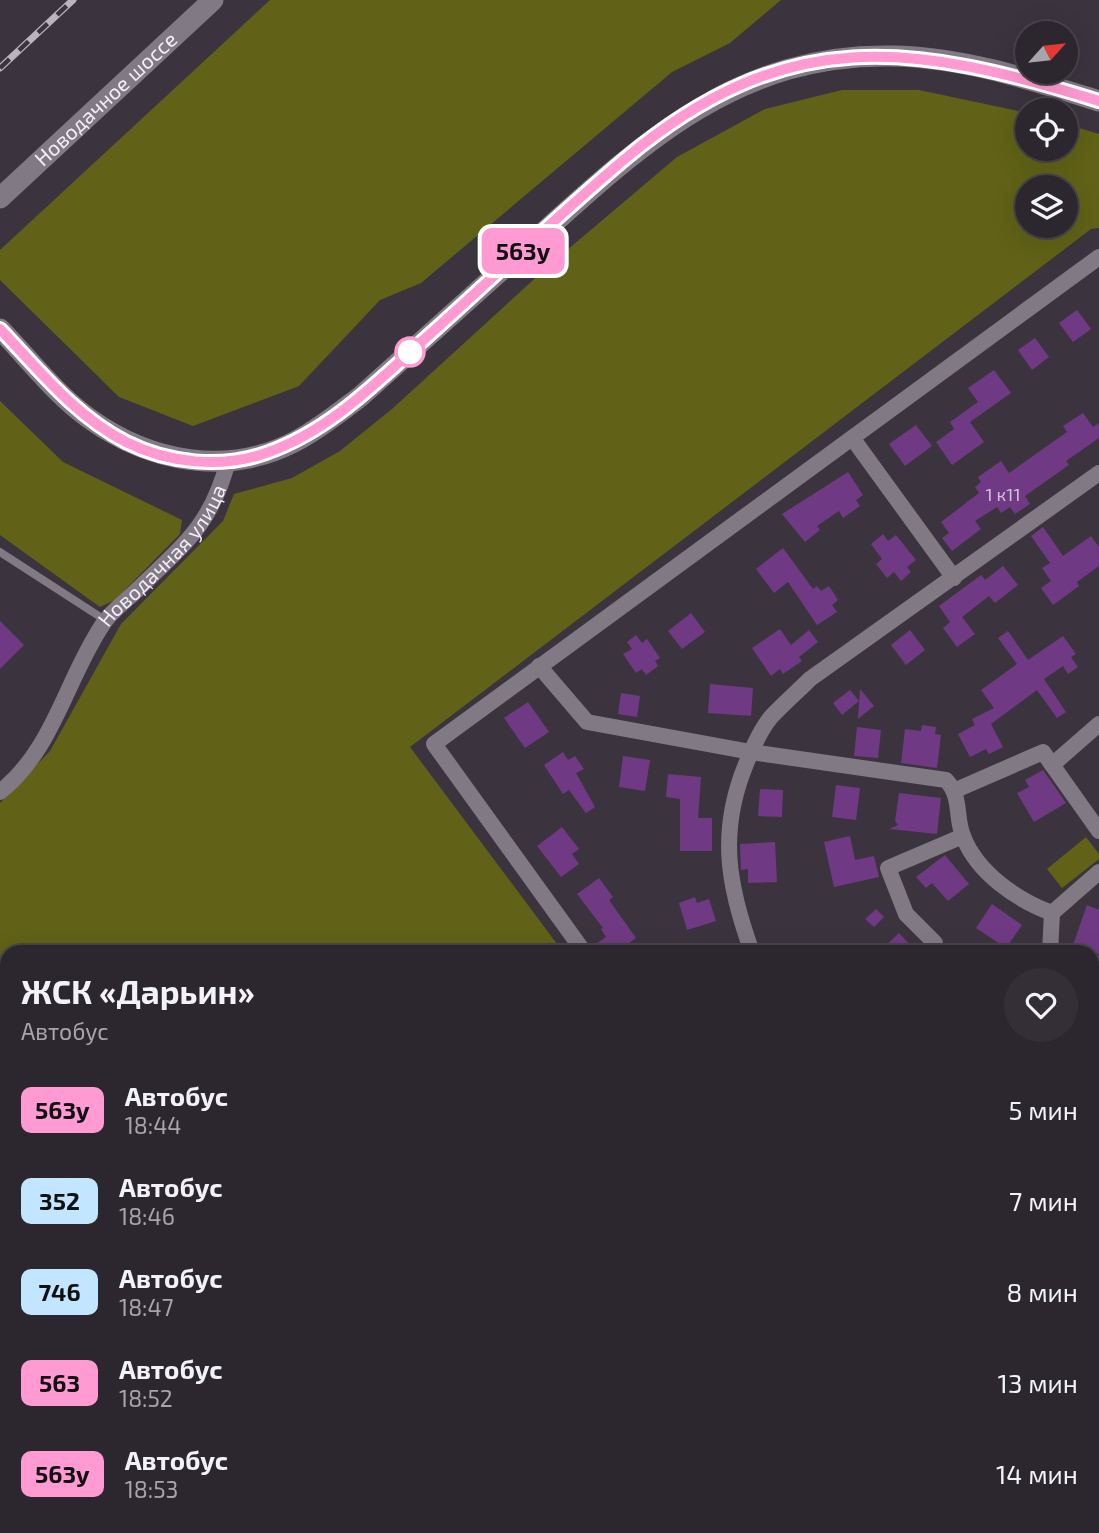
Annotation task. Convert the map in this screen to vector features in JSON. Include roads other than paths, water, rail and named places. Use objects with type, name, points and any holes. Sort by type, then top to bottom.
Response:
[{"type":"street","name":"Новодачное шоссе","points":[[0,198],[214,0]]},
{"type":"street","name":"Новодачная улица","points":[[0,792],[27,767],[42,744],[105,620],[186,542],[209,516],[228,461],[264,454],[294,442],[324,424],[361,396],[641,146],[696,108],[775,72],[834,59],[893,56],[978,66],[1099,101]]},
{"type":"street","points":[[579,945],[434,744],[1099,257]]},
{"type":"street","points":[[0,329],[89,419],[126,442],[163,456],[198,462],[228,461]]},
{"type":"street","points":[[853,439],[954,578]]},
{"type":"street","points":[[749,945],[737,912],[728,868],[733,796],[751,752],[770,719],[810,679],[1099,473]]},
{"type":"street","points":[[539,666],[587,722],[751,752],[946,780],[956,790],[963,836],[983,868],[1024,902],[1052,913]]},
{"type":"street","points":[[1052,765],[1099,723]]},
{"type":"street","points":[[956,790],[1043,752],[1099,831]]},
{"type":"street","points":[[935,943],[906,914],[888,868],[963,836]]},
{"type":"street","points":[[1050,945],[1052,913],[1099,873]]},
{"type":"lane","points":[[0,552],[105,620]]},
{"type":"railway","points":[[0,68],[73,0]]}]
